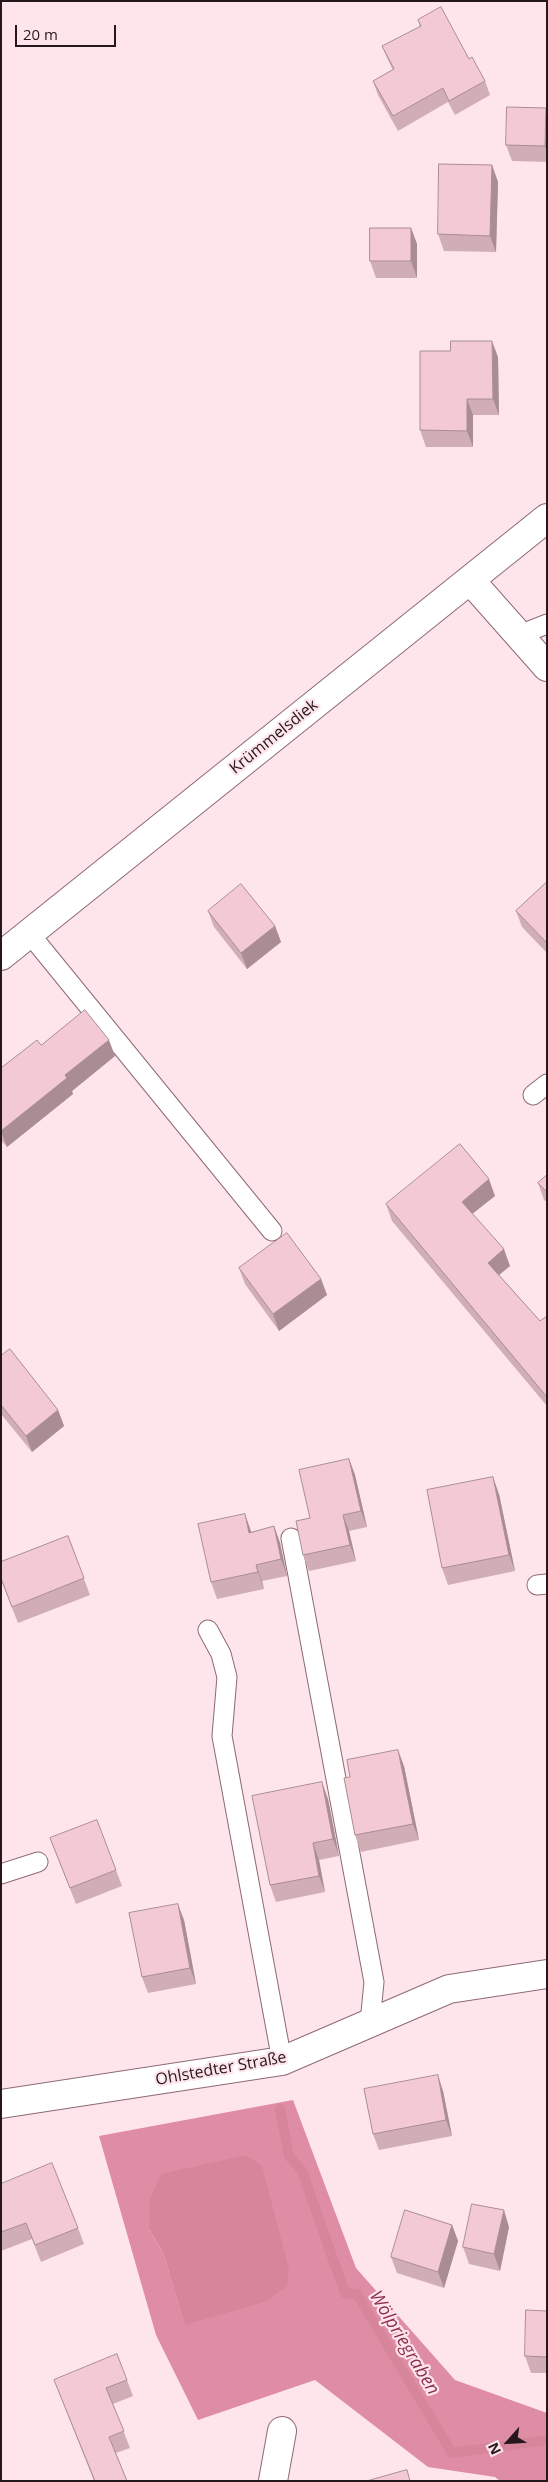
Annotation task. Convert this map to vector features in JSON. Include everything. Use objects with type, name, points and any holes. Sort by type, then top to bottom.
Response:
[{"type":"street","name":"Krümmelsdiek","points":[[1,956],[547,518]]},
{"type":"street","points":[[470,580],[547,667]]},
{"type":"street","name":"Ohlstedter Straße","points":[[1,2104],[282,2061],[449,1989],[547,1974]]},
{"type":"street","points":[[272,2481],[282,2431]]},
{"type":"lane","points":[[518,635],[547,624]]},
{"type":"lane","points":[[29,933],[272,1231]]},
{"type":"lane","points":[[291,1538],[374,1982],[370,2023]]},
{"type":"lane","points":[[208,1630],[221,1654],[226,1678],[222,1736],[282,2061]]},
{"type":"lane","points":[[1,1874],[38,1862]]},
{"type":"shaded area","points":[[293,2100],[356,2268],[455,2380],[547,2413],[547,2481],[500,2481],[495,2477],[428,2467],[315,2380],[198,2420],[156,2335],[99,2136]],"holes":[[[149,2229],[289,2269],[185,2324],[163,2253]]]},
{"type":"shaded area","points":[[246,2155],[262,2166],[289,2269],[287,2286],[267,2301],[185,2325],[163,2253],[149,2229],[150,2199],[161,2174]]},
{"type":"building","points":[[441,7],[469,59],[472,57],[485,81],[449,101],[443,88],[393,116],[373,81],[394,69],[382,46],[421,26],[418,20]]},
{"type":"building","points":[[507,107],[546,108],[545,146],[506,145]]},
{"type":"building","points":[[439,164],[492,165],[490,236],[438,234]]},
{"type":"building","points":[[370,228],[411,228],[411,261],[370,261]]},
{"type":"building","points":[[451,341],[492,341],[493,399],[467,399],[467,431],[420,430],[420,351],[450,351]]},
{"type":"building","points":[[547,882],[547,943],[516,911]]},
{"type":"building","points":[[241,884],[275,926],[241,953],[208,911]]},
{"type":"building","points":[[85,1010],[109,1040],[65,1075],[67,1078],[1,1131],[1,1068],[37,1040],[41,1045]]},
{"type":"building","points":[[460,1144],[489,1179],[462,1202],[504,1249],[488,1263],[540,1321],[547,1316],[547,1397],[386,1204]]},
{"type":"building","points":[[547,1175],[547,1192],[538,1183]]},
{"type":"building","points":[[287,1233],[321,1279],[273,1314],[239,1268]]},
{"type":"building","points":[[10,1349],[58,1410],[26,1436],[1,1405],[1,1356]]},
{"type":"building","points":[[349,1459],[361,1511],[343,1515],[350,1545],[303,1555],[296,1521],[310,1518],[299,1470]]},
{"type":"building","points":[[493,1477],[509,1555],[442,1568],[427,1490]]},
{"type":"building","points":[[245,1514],[249,1533],[274,1526],[281,1559],[256,1565],[258,1572],[211,1582],[198,1524]]},
{"type":"building","points":[[68,1536],[84,1578],[12,1607],[1,1578],[1,1562]]},
{"type":"building","points":[[398,1750],[413,1824],[355,1835],[344,1778],[350,1777],[347,1760]]},
{"type":"building","points":[[322,1782],[333,1839],[313,1843],[319,1876],[270,1885],[252,1796]]},
{"type":"building","points":[[97,1820],[116,1870],[70,1888],[50,1838]]},
{"type":"building","points":[[178,1904],[190,1968],[142,1977],[129,1913]]},
{"type":"building","points":[[438,2075],[446,2120],[373,2134],[364,2089]]},
{"type":"building","points":[[52,2163],[78,2228],[35,2245],[26,2223],[1,2232],[1,2184]]},
{"type":"building","points":[[472,2204],[504,2210],[494,2254],[463,2247]]},
{"type":"building","points":[[405,2210],[452,2225],[438,2272],[391,2257]]},
{"type":"building","points":[[526,2310],[547,2311],[547,2357],[525,2356]]},
{"type":"building","points":[[117,2354],[127,2380],[106,2388],[124,2431],[109,2437],[127,2481],[95,2481],[54,2380]]},
{"type":"building","points":[[407,2470],[410,2481],[367,2481]]},
{"type":"waterway","name":"Wölpriegraben","points":[[280,2109],[289,2156],[302,2171],[345,2293],[357,2294],[452,2453],[547,2440]]}]
